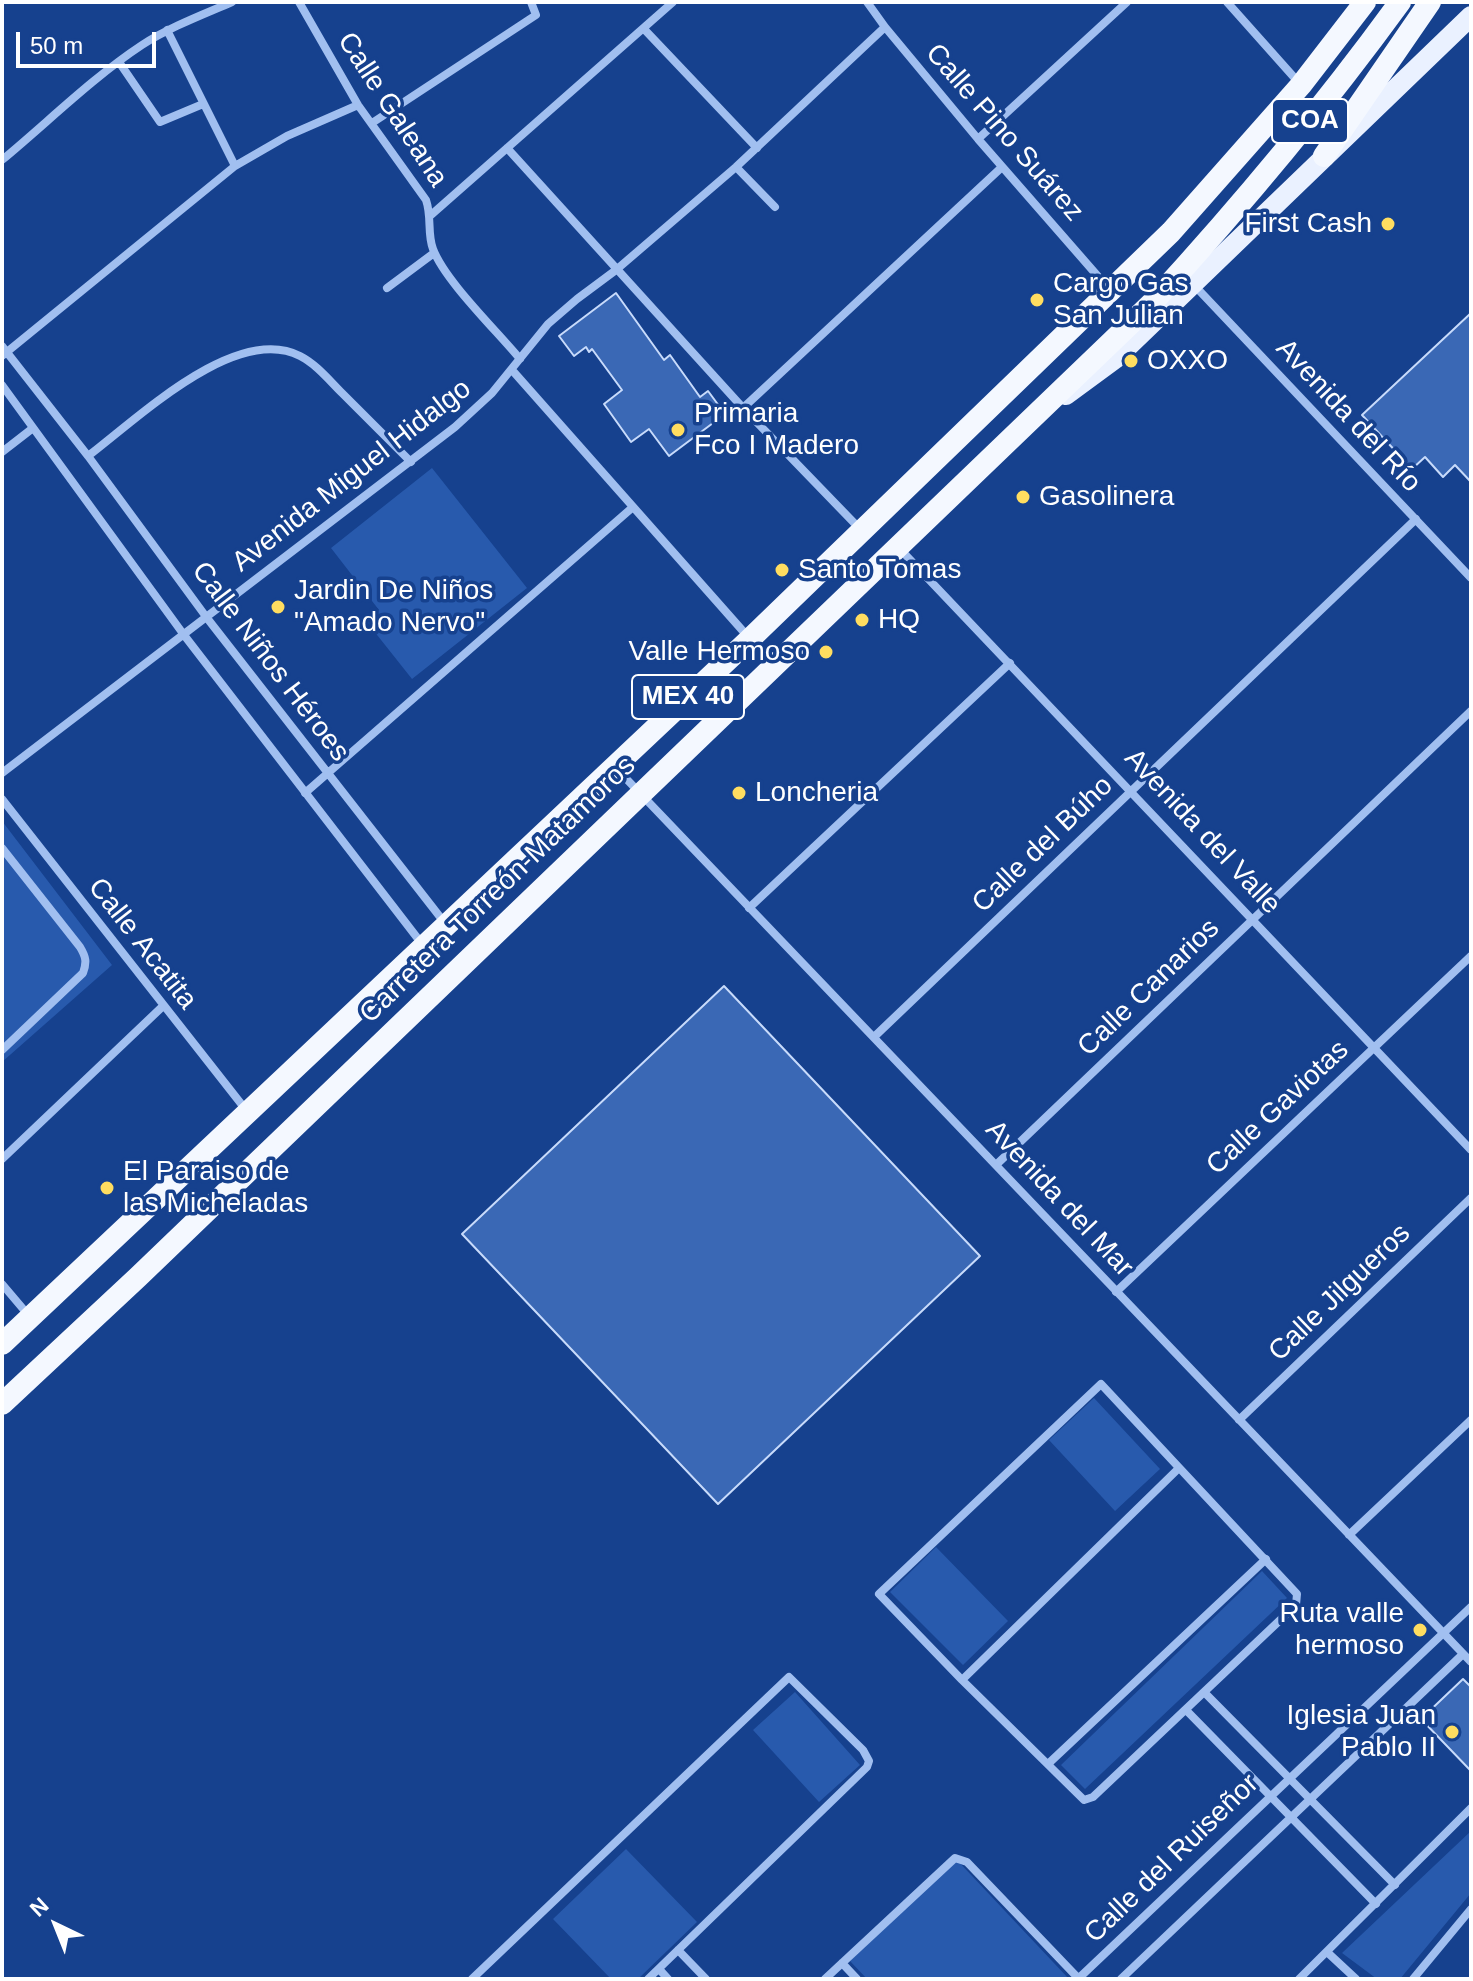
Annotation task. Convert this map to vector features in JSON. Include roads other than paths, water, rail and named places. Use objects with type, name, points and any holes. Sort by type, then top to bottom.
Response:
[{"type":"highway","name":"MEX 40","points":[[2,1344],[750,639],[1181,221],[1301,85],[1365,2]]},
{"type":"highway","name":"COA","points":[[1033,418],[1152,303],[1215,235],[1303,131],[1400,2]]},
{"type":"highway","points":[[1324,156],[1430,2]]},
{"type":"highway","name":"Carretera Torreón-Matamoros","points":[[2,1404],[1033,418]]},
{"type":"main road","points":[[1033,418],[1115,359],[1471,16]]},
{"type":"street","points":[[2,160],[119,62],[167,30],[232,2]]},
{"type":"street","name":"Calle Galeana","points":[[299,2],[358,105],[421,191],[431,215],[434,253]]},
{"type":"street","points":[[372,123],[536,15],[531,2]]},
{"type":"street","points":[[431,215],[673,2]]},
{"type":"street","name":"Calle Pino Suárez","points":[[867,2],[978,139],[1110,290]]},
{"type":"street","points":[[978,139],[1127,2]]},
{"type":"street","points":[[1227,2],[1301,85]]},
{"type":"street","name":"Avenida Miguel Hidalgo","points":[[2,773],[455,427],[492,393],[548,324],[736,167],[885,27]]},
{"type":"street","points":[[644,29],[757,148]]},
{"type":"street","points":[[167,30],[235,166]]},
{"type":"street","points":[[119,62],[160,122],[203,104]]},
{"type":"street","points":[[4,352],[235,166],[273,142],[358,105]]},
{"type":"street","points":[[507,148],[743,408],[862,531]]},
{"type":"street","points":[[736,167],[775,207]]},
{"type":"street","points":[[743,408],[1002,167]]},
{"type":"street","points":[[387,288],[434,253],[451,278],[520,359]]},
{"type":"street","name":"Avenida del Río","points":[[1193,284],[1471,578]]},
{"type":"street","points":[[88,456],[204,368],[232,355],[283,350],[301,356],[321,372],[411,462]]},
{"type":"street","name":"Calle Niños Héroes","points":[[4,352],[88,456],[207,618],[447,926]]},
{"type":"street","points":[[512,370],[750,639]]},
{"type":"street","name":"Calle Niños Héroes","points":[[2,385],[184,635],[425,948]]},
{"type":"street","points":[[2,452],[33,428]]},
{"type":"street","points":[[305,793],[633,507]]},
{"type":"street","name":"Calle del Búho","points":[[874,1037],[1416,519]]},
{"type":"street","name":"Avenida del Valle","points":[[898,547],[1471,1150]]},
{"type":"street","points":[[749,908],[1010,663]]},
{"type":"street","name":"Calle Canarios","points":[[996,1165],[1471,711]]},
{"type":"street","name":"Avenida del Mar","points":[[615,767],[1471,1662]]},
{"type":"street","name":"Calle Acatita","points":[[2,799],[162,1007],[249,1114]]},
{"type":"street","points":[[2,848],[80,947],[86,964],[83,973],[2,1050]]},
{"type":"street","name":"Calle Gaviotas","points":[[1116,1292],[1471,956]]},
{"type":"street","points":[[2,1159],[162,1007]]},
{"type":"street","name":"Calle Jilgueros","points":[[1239,1420],[1471,1198]]},
{"type":"street","points":[[2,1284],[31,1317]]},
{"type":"street","points":[[1101,1384],[1266,1559],[1297,1594],[1296,1605],[1089,1800],[1081,1798],[879,1594],[1101,1384]]},
{"type":"street","points":[[1349,1535],[1471,1420]]},
{"type":"street","points":[[962,1680],[1179,1468]]},
{"type":"street","points":[[1048,1764],[1266,1559]]},
{"type":"street","name":"Calle del Ruiseñor","points":[[1079,1979],[1471,1607]]},
{"type":"street","name":"Calle del Ruiseñor","points":[[1121,1979],[1463,1654]]},
{"type":"street","points":[[472,1979],[789,1677],[863,1750],[869,1761],[867,1767],[648,1979]]},
{"type":"street","points":[[1204,1692],[1395,1885]]},
{"type":"street","points":[[1186,1710],[1376,1904]]},
{"type":"street","points":[[1299,1979],[1471,1808]]},
{"type":"street","points":[[825,1979],[949,1862],[960,1858],[1079,1979]]},
{"type":"street","points":[[1413,1979],[1471,1909]]},
{"type":"street","points":[[678,1950],[706,1979]]},
{"type":"street","points":[[1327,1952],[1356,1979]]},
{"type":"street","points":[[842,1963],[857,1979]]},
{"type":"street","points":[[659,1969],[668,1979]]},
{"type":"place","name":"First Cash","points":[[1388,224]]},
{"type":"place","name":"Cargo Gas San Julian","points":[[1037,300]]},
{"type":"place","name":"OXXO","points":[[1131,361]]},
{"type":"place","name":"Primaria Fco I Madero","points":[[678,430]]},
{"type":"place","name":"Gasolinera","points":[[1023,497]]},
{"type":"place","name":"Santo Tomas","points":[[782,570]]},
{"type":"place","name":"Jardin De Niños \"Amado Nervo\"","points":[[278,607]]},
{"type":"place","name":"HQ","points":[[862,620]]},
{"type":"place","name":"Valle Hermoso","points":[[826,652]]},
{"type":"place","name":"Loncheria","points":[[739,793]]},
{"type":"place","name":"El Paraiso de las Micheladas","points":[[107,1188]]},
{"type":"place","name":"Ruta valle hermoso","points":[[1420,1630]]},
{"type":"place","name":"Iglesia Juan Pablo II","points":[[1452,1732]]}]
